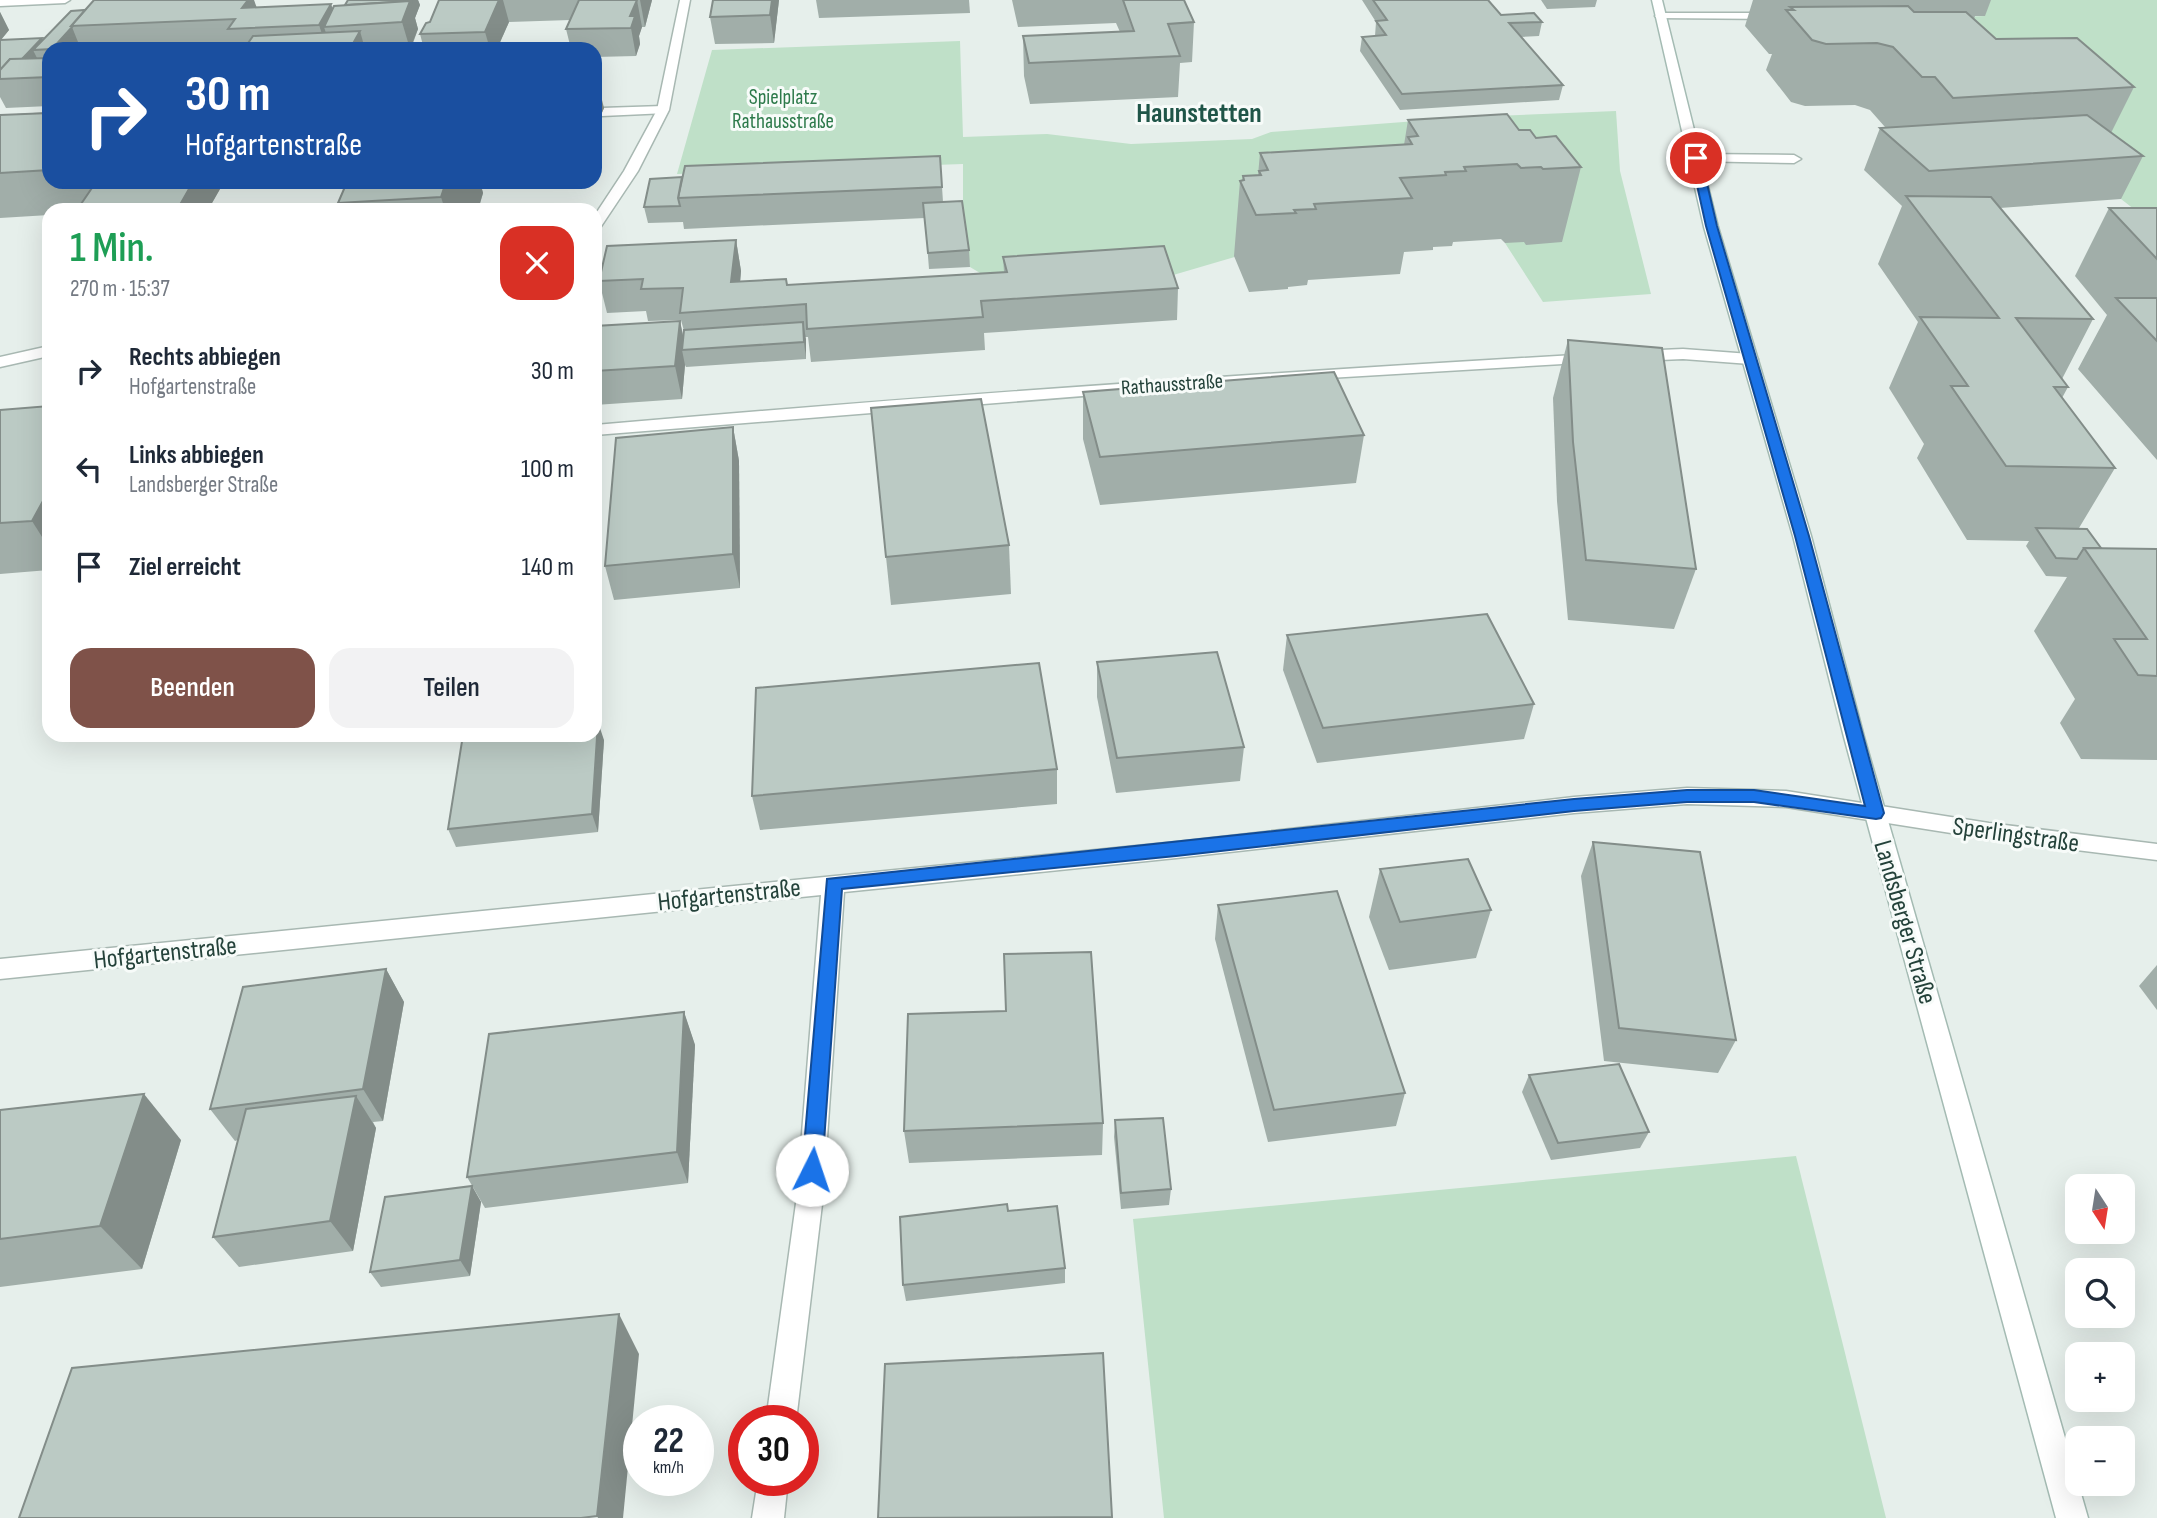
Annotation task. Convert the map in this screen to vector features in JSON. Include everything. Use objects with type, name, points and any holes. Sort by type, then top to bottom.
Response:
[{"type":"street","points":[[0,4],[65,0]]},
{"type":"street","points":[[602,215],[631,172],[663,110],[685,0]]},
{"type":"street","points":[[1659,8],[1784,16]]},
{"type":"street","name":"Landsberger Straße","points":[[1659,8],[1711,226],[1802,536],[1876,813],[2073,1518]]},
{"type":"street","points":[[602,111],[663,110]]},
{"type":"street","points":[[1696,158],[1794,159]]},
{"type":"street","points":[[0,362],[42,353]]},
{"type":"street","name":"Rathausstraße","points":[[602,429],[1246,378],[1683,354],[1750,359]]},
{"type":"street","name":"Hofgartenstraße","points":[[0,969],[1176,850],[1574,805],[1687,796],[1754,796],[1876,813]]},
{"type":"street","name":"Sperlingstraße","points":[[1876,813],[1989,831],[2157,852]]},
{"type":"street","points":[[782,1405],[810,1196],[833,883]]},
{"type":"street","points":[[768,1518],[771,1496]]},
{"type":"green space","points":[[1965,0],[2157,0],[2157,227],[2067,157],[2047,78],[1960,17],[1984,16]]},
{"type":"green space","name":"Spielplatz Rathausstraße","points":[[960,41],[963,137],[1047,134],[1131,144],[1252,139],[1271,132],[1470,117],[1616,111],[1620,171],[1651,294],[1543,302],[1505,243],[1540,210],[1238,256],[1163,278],[1005,288],[970,267],[963,217],[963,164],[677,174],[712,50]]},
{"type":"green space","points":[[1796,1156],[1886,1518],[1164,1518],[1133,1219]]},
{"type":"building","points":[[94,0],[248,0],[242,8],[331,4],[319,25],[228,29],[235,19],[71,26]]},
{"type":"building","points":[[348,0],[412,0],[411,4],[410,1],[345,5]]},
{"type":"building","points":[[439,0],[499,0],[485,32],[420,34],[426,23],[430,22]]},
{"type":"building","points":[[579,0],[637,0],[630,16],[635,16],[631,28],[566,29]]},
{"type":"building","points":[[713,0],[772,0],[770,15],[710,17]]},
{"type":"building","points":[[1123,0],[1184,0],[1194,22],[1168,24],[1180,56],[1029,63],[1023,36],[1134,31]]},
{"type":"building","points":[[1373,0],[1488,0],[1501,15],[1534,13],[1542,22],[1509,23],[1563,85],[1402,94],[1362,37],[1386,35],[1376,21],[1387,20]]},
{"type":"building","points":[[410,1],[402,22],[324,27],[334,6]]},
{"type":"building","points":[[1908,6],[1914,12],[1966,12],[1996,39],[2077,38],[2134,87],[1953,98],[1935,77],[1922,77],[1893,47],[1877,43],[1826,44],[1812,40],[1786,10],[1794,10],[1790,7]]},
{"type":"building","points":[[85,10],[58,42],[42,42],[42,50],[33,50],[71,11]]},
{"type":"building","points":[[360,31],[354,42],[249,42],[253,36]]},
{"type":"building","points":[[42,38],[22,59],[10,59],[0,68],[0,40]]},
{"type":"building","points":[[42,58],[42,77],[0,79],[0,70],[10,59]]},
{"type":"building","points":[[42,113],[42,170],[0,173],[0,115]]},
{"type":"building","points":[[1507,114],[1519,130],[1530,130],[1536,138],[1556,136],[1581,167],[1521,168],[1517,164],[1464,167],[1466,171],[1445,172],[1446,175],[1400,178],[1412,198],[1314,204],[1316,209],[1294,210],[1296,213],[1256,215],[1240,181],[1244,180],[1243,176],[1261,175],[1259,171],[1268,170],[1260,153],[1412,144],[1408,137],[1418,136],[1408,120]]},
{"type":"building","points":[[2087,115],[2143,156],[1929,171],[1880,128]]},
{"type":"building","points":[[940,156],[942,187],[678,198],[685,166]]},
{"type":"building","points":[[682,177],[678,198],[680,206],[644,207],[650,179]]},
{"type":"building","points":[[91,189],[189,189],[181,203],[82,203]]},
{"type":"building","points":[[344,189],[444,189],[441,197],[338,203]]},
{"type":"building","points":[[1906,196],[1991,197],[2093,319],[2016,318],[2068,387],[2054,387],[2115,468],[2006,466],[1951,386],[1968,386],[1920,317],[1999,318]]},
{"type":"building","points":[[962,201],[969,250],[928,253],[923,203]]},
{"type":"building","points":[[2109,208],[2157,208],[2157,259]]},
{"type":"building","points":[[736,240],[731,282],[786,279],[787,285],[1007,272],[1003,257],[1164,246],[1178,288],[981,301],[983,317],[807,329],[806,304],[680,313],[683,288],[641,289],[643,279],[602,281],[607,246]]},
{"type":"building","points":[[2116,298],[2157,298],[2157,341]]},
{"type":"building","points":[[680,321],[675,366],[602,371],[602,326]]},
{"type":"building","points":[[803,322],[804,342],[682,350],[684,330]]},
{"type":"building","points":[[1568,340],[1662,348],[1696,569],[1586,560],[1573,442]]},
{"type":"building","points":[[1334,372],[1364,435],[1100,457],[1083,392]]},
{"type":"building","points":[[981,399],[1009,545],[886,557],[871,408]]},
{"type":"building","points":[[42,407],[42,503],[32,521],[0,523],[0,410]]},
{"type":"building","points":[[733,427],[733,554],[605,566],[616,438]]},
{"type":"building","points":[[2036,528],[2087,529],[2101,548],[2084,548],[2077,559],[2056,558]]},
{"type":"building","points":[[2084,548],[2157,549],[2157,676],[2138,675],[2114,639],[2147,639]]},
{"type":"building","points":[[1487,614],[1534,704],[1323,728],[1287,635]]},
{"type":"building","points":[[1217,652],[1244,747],[1117,758],[1097,662]]},
{"type":"building","points":[[1039,663],[1057,769],[752,796],[756,688]]},
{"type":"building","points":[[462,742],[597,742],[592,814],[448,829]]},
{"type":"building","points":[[1593,842],[1700,852],[1736,1040],[1619,1028]]},
{"type":"building","points":[[1468,859],[1491,910],[1400,922],[1380,869]]},
{"type":"building","points":[[1337,891],[1405,1093],[1274,1110],[1218,905]]},
{"type":"building","points":[[1091,952],[1103,1123],[904,1131],[908,1014],[1006,1011],[1004,954]]},
{"type":"building","points":[[386,969],[363,1089],[210,1109],[243,987]]},
{"type":"building","points":[[684,1012],[677,1152],[467,1177],[489,1034]]},
{"type":"building","points":[[1619,1064],[1649,1132],[1558,1143],[1529,1075]]},
{"type":"building","points":[[144,1094],[100,1226],[0,1239],[0,1110]]},
{"type":"building","points":[[356,1096],[330,1221],[213,1237],[246,1109]]},
{"type":"building","points":[[1163,1118],[1171,1189],[1121,1193],[1115,1120]]},
{"type":"building","points":[[472,1186],[460,1260],[370,1272],[385,1197]]},
{"type":"building","points":[[1007,1204],[1008,1211],[1057,1206],[1065,1268],[903,1285],[900,1217]]},
{"type":"building","points":[[619,1314],[597,1516],[19,1518],[72,1368]]},
{"type":"building","points":[[1103,1353],[1112,1517],[878,1518],[885,1364]]},
{"type":"district","name":"Haunstetten","points":[[1199,112]]},
{"type":"route","points":[[812,1170],[833,883],[1176,850],[1574,805],[1687,796],[1754,796],[1876,813],[1802,536],[1711,226],[1696,158]]}]
